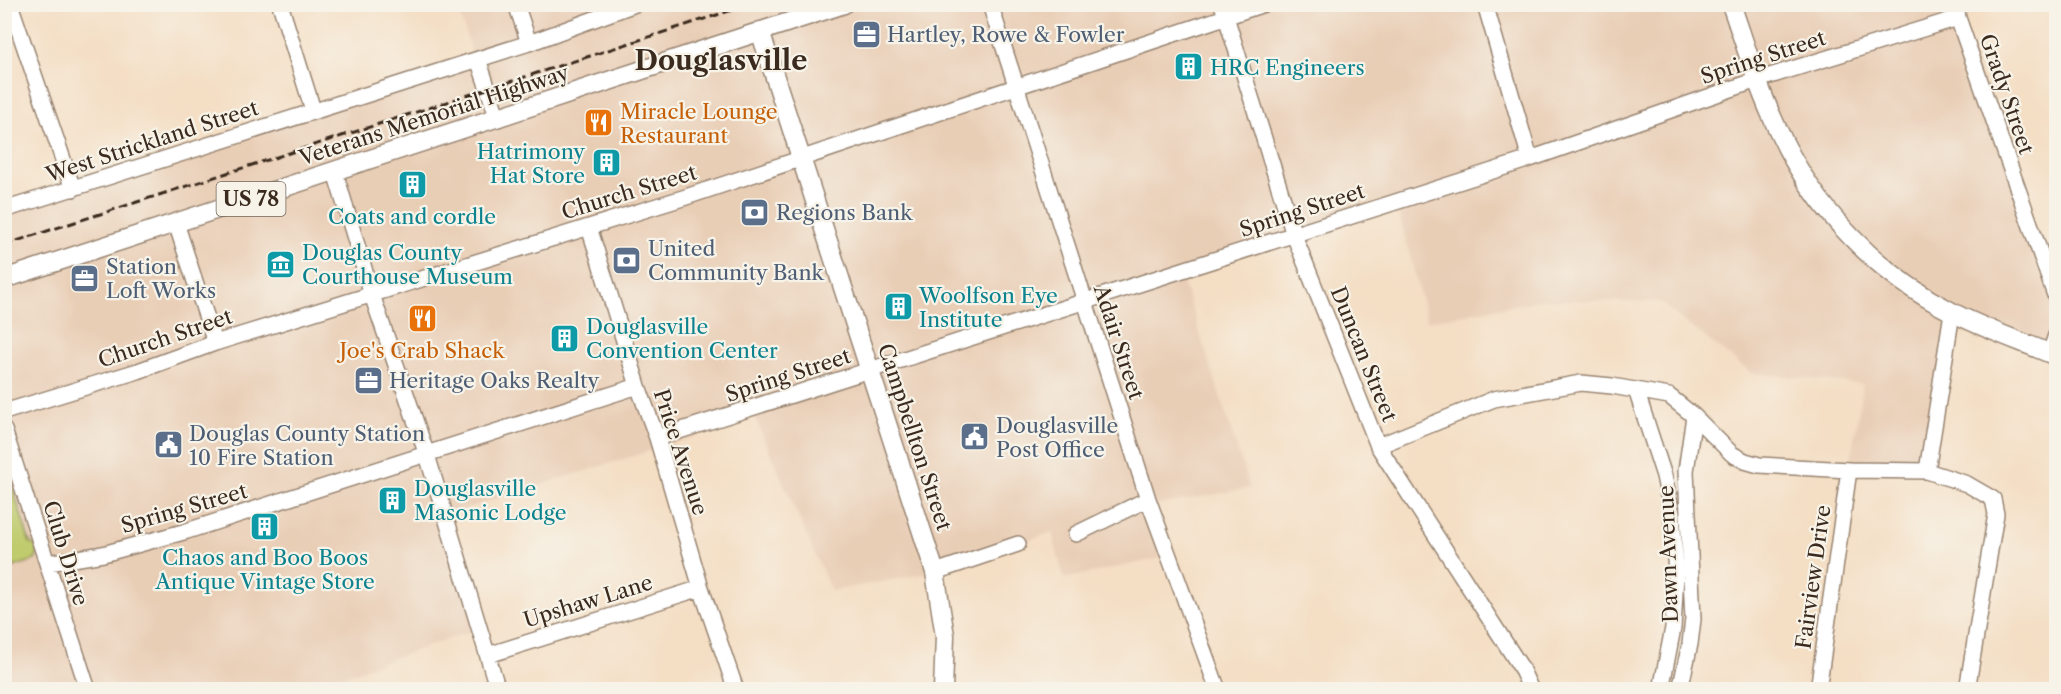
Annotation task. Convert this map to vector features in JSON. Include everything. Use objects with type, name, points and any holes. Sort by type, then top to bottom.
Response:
[{"type":"main road","name":"Veterans Memorial Highway","points":[[4,279],[844,4]]},
{"type":"main road","points":[[1731,4],[1757,80],[1779,132],[1824,208],[1847,234],[1878,263],[1952,313],[2054,355]]},
{"type":"main road","name":"Campbellton Street","points":[[760,31],[935,572],[945,636],[943,690]]},
{"type":"street","points":[[10,4],[73,189]]},
{"type":"street","points":[[280,4],[313,110]]},
{"type":"street","points":[[516,4],[529,42]]},
{"type":"street","name":"West Strickland Street","points":[[4,210],[478,59],[635,4]]},
{"type":"street","name":"Adair Street","points":[[990,4],[1148,499],[1218,690]]},
{"type":"street","name":"Church Street","points":[[4,411],[138,371],[215,343],[801,159],[1224,11],[1264,4]]},
{"type":"street","points":[[1485,4],[1530,159]]},
{"type":"street","name":"Duncan Street","points":[[1224,11],[1293,235],[1378,446],[1520,666],[1531,690]]},
{"type":"street","name":"Spring Street","points":[[657,438],[1530,159],[1958,11]]},
{"type":"street","name":"Grady Street","points":[[1958,11],[2056,298]]},
{"type":"street","points":[[478,59],[498,119]]},
{"type":"street","points":[[336,171],[372,295],[427,455],[498,690]]},
{"type":"street","points":[[176,223],[215,343]]},
{"type":"street","name":"Price Avenue","points":[[589,227],[638,386],[657,438],[701,588],[736,690]]},
{"type":"street","points":[[1927,471],[1952,313]]},
{"type":"street","points":[[2054,355],[2056,335]]},
{"type":"street","points":[[1378,446],[1494,399],[1581,383],[1669,396],[1694,416],[1722,446],[1745,461],[1766,465],[1849,470],[1927,471],[1982,491],[1993,500],[1996,514],[1967,690]]},
{"type":"street","name":"Spring Street","points":[[48,562],[103,554],[187,531],[638,386]]},
{"type":"street","points":[[1636,390],[1664,476],[1672,515],[1676,573],[1674,628],[1661,690]]},
{"type":"street","name":"Dawn Avenue","points":[[1680,690],[1693,619],[1686,471],[1694,416]]},
{"type":"street","name":"Club Drive","points":[[4,430],[88,690]]},
{"type":"street","name":"Fairview Drive","points":[[1818,690],[1849,470]]},
{"type":"street","points":[[1076,534],[1148,499]]},
{"type":"street","points":[[935,572],[1018,544]]},
{"type":"street","name":"Upshaw Lane","points":[[488,655],[701,588]]},
{"type":"shaded area","points":[[457,5],[1956,5],[2056,298],[2056,335],[2050,353],[1952,313],[1927,471],[1849,470],[1863,384],[1751,373],[1659,302],[1541,300],[1427,321],[1396,202],[1180,272],[1250,488],[1151,506],[1169,556],[1064,579],[1052,532],[935,572],[831,591],[755,418],[451,513],[480,628],[306,689],[5,690],[5,210],[474,60]]},
{"type":"green space","points":[[4,460],[30,543],[36,546],[38,554],[35,560],[5,570]]},
{"type":"railway","points":[[4,245],[751,4]]},
{"type":"place","name":"Hartley, Rowe & Fowler","points":[[866,34]]},
{"type":"place","name":"HRC Engineers","points":[[1189,67]]},
{"type":"place","name":"Miracle Lounge Restaurant","points":[[599,123]]},
{"type":"place","name":"Hatrimony Hat Store","points":[[606,163]]},
{"type":"place","name":"Coats and cordle","points":[[412,185]]},
{"type":"place","name":"Regions Bank","points":[[755,212]]},
{"type":"place","name":"United Community Bank","points":[[627,260]]},
{"type":"place","name":"Douglas County Courthouse Museum","points":[[281,264]]},
{"type":"place","name":"Station Loft Works","points":[[85,278]]},
{"type":"place","name":"Woolfson Eye Institute","points":[[898,307]]},
{"type":"place","name":"Joe's Crab Shack","points":[[422,319]]},
{"type":"place","name":"Douglasville Convention Center","points":[[565,338]]},
{"type":"place","name":"Heritage Oaks Realty","points":[[368,380]]},
{"type":"place","name":"Douglasville Post Office","points":[[975,437]]},
{"type":"place","name":"Douglas County Station 10 Fire Station","points":[[168,445]]},
{"type":"place","name":"Douglasville Masonic Lodge","points":[[393,500]]},
{"type":"place","name":"Chaos and Boo Boos Antique Vintage Store","points":[[265,526]]},
{"type":"district","name":"Douglasville","points":[[721,60]]}]
